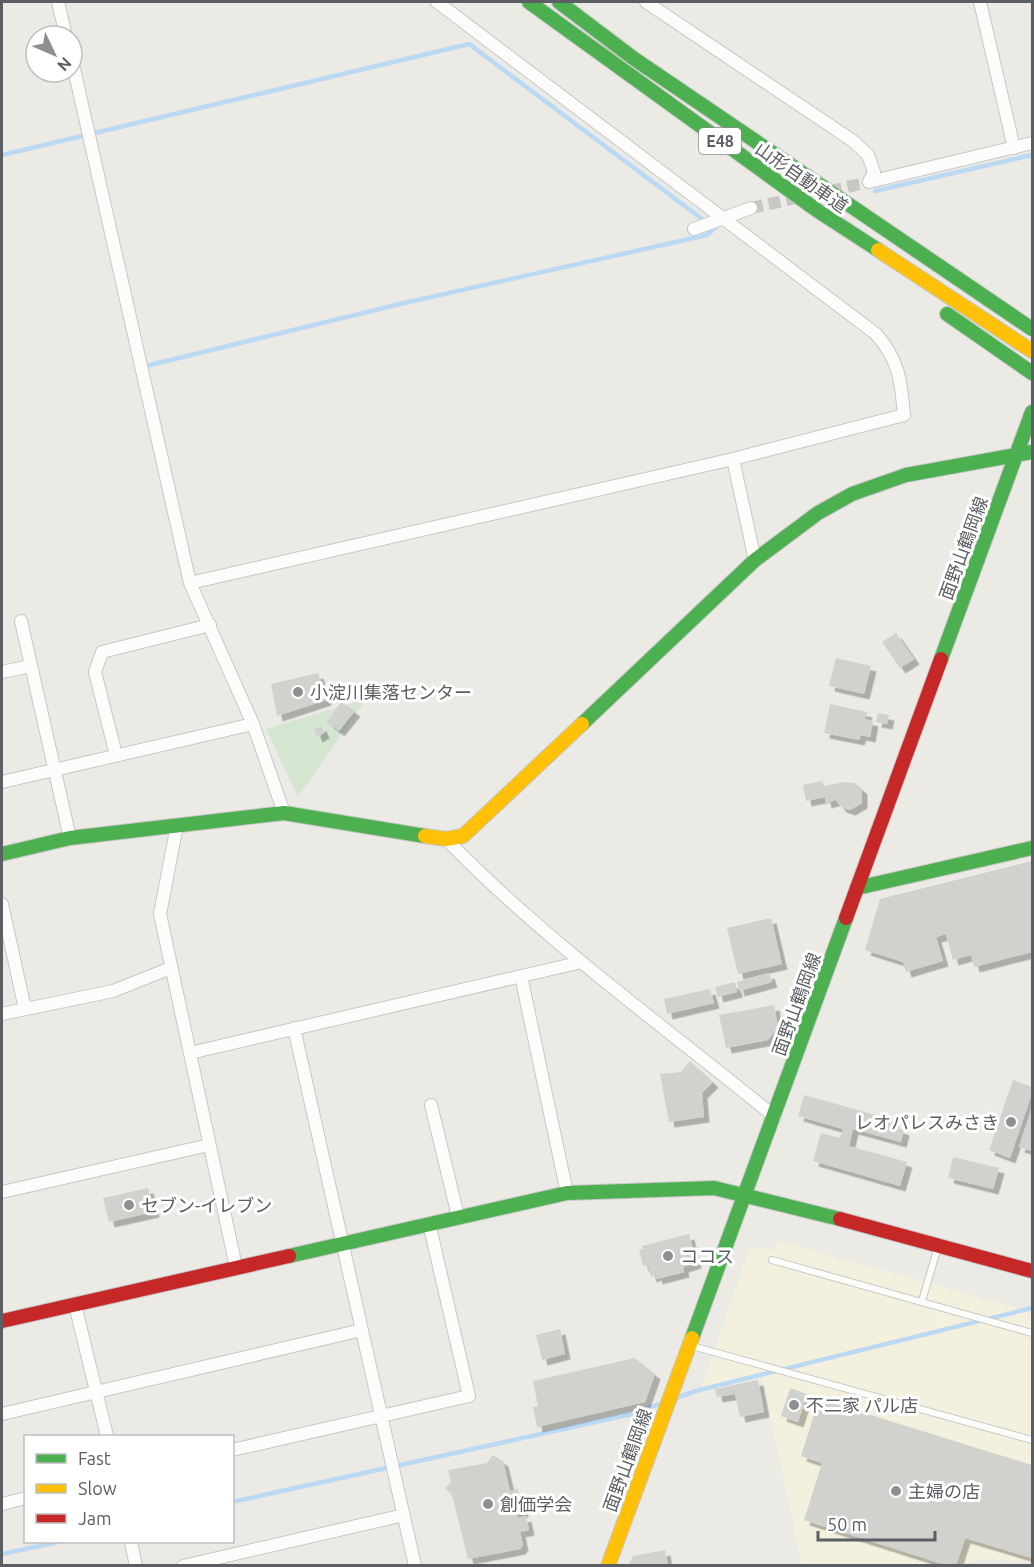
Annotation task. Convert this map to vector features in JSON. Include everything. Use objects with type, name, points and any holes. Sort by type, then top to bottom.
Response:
[{"type":"main road","name":"山形自動車道","points":[[529,2],[818,211],[1032,351]]},
{"type":"main road","name":"山形自動車道","points":[[559,2],[633,58],[1032,329]]},
{"type":"main road","points":[[818,211],[899,281]]},
{"type":"main road","points":[[926,259],[1032,322]]},
{"type":"main road","points":[[935,307],[1032,373]]},
{"type":"main road","name":"面野山鶴岡線","points":[[608,1566],[1032,412]]},
{"type":"main road","points":[[2,854],[70,838],[284,813],[446,839],[469,832],[530,770],[755,560],[796,528],[867,487],[913,472],[1032,453]]},
{"type":"main road","points":[[857,888],[1032,848]]},
{"type":"main road","points":[[2,1321],[567,1193],[714,1188],[939,1245],[1032,1272]]},
{"type":"street","points":[[58,2],[63,24]]},
{"type":"street","points":[[190,583],[734,459],[904,415],[898,371],[890,351],[876,334],[437,2]]},
{"type":"street","points":[[646,2],[853,141],[868,155],[874,172],[869,182],[1032,143]]},
{"type":"street","points":[[980,2],[1014,148]]},
{"type":"street","points":[[77,84],[190,583],[253,724],[284,813]]},
{"type":"street","points":[[694,230],[751,208]]},
{"type":"street","points":[[734,459],[755,560]]},
{"type":"street","points":[[21,621],[70,838]]},
{"type":"street","points":[[116,756],[94,672],[102,652],[210,626]]},
{"type":"street","points":[[2,672],[31,666]]},
{"type":"street","points":[[2,782],[253,724]]},
{"type":"street","points":[[177,825],[160,914],[236,1267]]},
{"type":"street","points":[[446,839],[487,882],[582,962],[775,1116]]},
{"type":"street","points":[[2,904],[26,1009]]},
{"type":"street","points":[[190,1053],[582,962]]},
{"type":"street","points":[[2,1014],[52,1006],[112,991],[171,968]]},
{"type":"street","points":[[521,976],[567,1193]]},
{"type":"street","points":[[294,1028],[415,1566]]},
{"type":"street","points":[[431,1105],[458,1216]]},
{"type":"street","points":[[2,1192],[209,1144]]},
{"type":"street","points":[[234,1450],[469,1396],[429,1223]]},
{"type":"street","points":[[75,1305],[107,1435]]},
{"type":"street","points":[[2,1414],[362,1330]]},
{"type":"street","points":[[2,1504],[24,1498]]},
{"type":"street","points":[[183,1566],[404,1515]]},
{"type":"street","points":[[130,1543],[136,1566]]},
{"type":"lane","points":[[922,1300],[939,1245]]},
{"type":"lane","points":[[772,1260],[922,1300],[1032,1333]]},
{"type":"lane","points":[[689,1345],[1032,1440]]},
{"type":"shaded area","points":[[778,1241],[1032,1312],[1032,1562],[979,1559],[953,1566],[802,1565],[762,1377],[701,1389],[750,1247],[775,1250]]},
{"type":"green space","points":[[366,699],[298,797],[266,729]]},
{"type":"building","points":[[896,633],[914,659],[900,668],[882,642]]},
{"type":"building","points":[[836,658],[871,666],[864,694],[829,686]]},
{"type":"building","name":"小淀川集落センター","points":[[318,673],[326,700],[277,716],[271,684]]},
{"type":"building","points":[[341,702],[355,711],[339,731],[327,722]]},
{"type":"building","points":[[830,704],[867,712],[865,719],[873,721],[870,737],[861,735],[859,740],[824,733]]},
{"type":"building","points":[[878,713],[889,715],[887,724],[876,722]]},
{"type":"building","points":[[321,726],[324,733],[317,737],[314,729]]},
{"type":"building","points":[[822,781],[824,786],[845,782],[855,783],[862,789],[862,803],[850,810],[841,807],[836,800],[826,803],[825,797],[806,801],[803,785]]},
{"type":"building","points":[[1032,861],[1032,952],[974,967],[971,955],[953,960],[946,934],[936,937],[943,961],[906,972],[903,962],[865,950],[880,899]]},
{"type":"building","points":[[771,918],[782,964],[738,974],[727,928]]},
{"type":"building","points":[[769,973],[772,982],[739,991],[737,982]]},
{"type":"building","points":[[735,982],[737,992],[718,997],[715,987]]},
{"type":"building","points":[[710,989],[714,1003],[667,1014],[664,999]]},
{"type":"building","points":[[774,1005],[778,1026],[768,1040],[726,1048],[719,1015]]},
{"type":"building","points":[[690,1061],[713,1082],[702,1093],[704,1117],[669,1122],[660,1074],[681,1072]]},
{"type":"building","name":"レオパレスみさき","points":[[1013,1080],[1032,1087],[1032,1093],[1010,1158],[989,1150]]},
{"type":"building","points":[[804,1095],[894,1120],[892,1126],[904,1130],[901,1142],[853,1129],[849,1146],[907,1162],[900,1186],[813,1161],[821,1133],[840,1138],[843,1129],[798,1116]]},
{"type":"building","points":[[1032,1107],[1032,1151],[1019,1147]]},
{"type":"building","points":[[953,1157],[999,1168],[993,1189],[948,1178]]},
{"type":"building","name":"セブン-イレブン","points":[[148,1188],[154,1212],[109,1222],[103,1198]]},
{"type":"building","name":"ココス","points":[[689,1234],[696,1263],[683,1267],[684,1272],[657,1279],[656,1275],[651,1277],[648,1264],[643,1266],[639,1249],[643,1249],[642,1246]]},
{"type":"building","points":[[560,1329],[565,1354],[542,1360],[536,1335]]},
{"type":"building","points":[[635,1358],[655,1374],[645,1402],[537,1427],[533,1407],[538,1406],[533,1381]]},
{"type":"building","points":[[758,1380],[764,1412],[740,1417],[735,1394],[717,1397],[715,1389]]},
{"type":"building","name":"不二家 パル店","points":[[790,1388],[807,1394],[798,1422],[781,1416]]},
{"type":"building","name":"主婦の店","points":[[819,1399],[1032,1465],[1032,1558],[965,1538],[956,1566],[949,1566],[804,1520],[822,1463],[801,1456]]},
{"type":"building","name":"創価学会","points":[[493,1455],[503,1461],[510,1491],[518,1489],[523,1512],[517,1514],[518,1518],[526,1516],[529,1530],[520,1532],[523,1545],[520,1549],[468,1559],[452,1495],[445,1488],[451,1482],[448,1470],[487,1463]]},
{"type":"building","points":[[665,1550],[668,1566],[628,1566],[633,1556]]},
{"type":"waterway","points":[[2,155],[469,44],[706,222]]},
{"type":"waterway","points":[[875,191],[1032,155]]},
{"type":"waterway","points":[[150,365],[400,304],[707,235],[717,226]]},
{"type":"waterway","points":[[676,1398],[699,1390],[1032,1308]]},
{"type":"waterway","points":[[234,1502],[632,1414],[662,1403]]},
{"type":"waterway","points":[[2,1554],[53,1543]]},
{"type":"tunnel","points":[[830,191],[869,182]]},
{"type":"tunnel","points":[[751,208],[801,197]]},
{"type":"traffic: fast","points":[[529,2],[818,211],[878,250]]},
{"type":"traffic: fast","points":[[559,2],[633,58],[1032,329]]},
{"type":"traffic: fast","points":[[947,314],[1032,373]]},
{"type":"traffic: fast","points":[[941,659],[1032,412]]},
{"type":"traffic: fast","points":[[582,724],[755,560],[818,513],[852,494],[906,475],[1032,452]]},
{"type":"traffic: fast","points":[[2,854],[70,838],[284,813],[425,836]]},
{"type":"traffic: fast","points":[[857,888],[1032,848]]},
{"type":"traffic: fast","points":[[692,1338],[846,918]]},
{"type":"traffic: fast","points":[[289,1256],[567,1193],[714,1188],[840,1219]]},
{"type":"traffic: slow","points":[[878,250],[1032,351]]},
{"type":"traffic: slow","points":[[425,836],[446,839],[463,836],[582,724]]},
{"type":"traffic: slow","points":[[608,1566],[692,1338]]},
{"type":"traffic: jam","points":[[846,918],[941,659]]},
{"type":"traffic: jam","points":[[840,1219],[1032,1271]]},
{"type":"traffic: jam","points":[[2,1321],[289,1256]]},
{"type":"place","name":"小淀川集落センター","points":[[298,692]]},
{"type":"place","name":"レオパレスみさき","points":[[1011,1122]]},
{"type":"place","name":"セブン-イレブン","points":[[129,1205]]},
{"type":"place","name":"ココス","points":[[668,1256]]},
{"type":"place","name":"不二家 パル店","points":[[794,1405]]},
{"type":"place","name":"主婦の店","points":[[896,1491]]},
{"type":"place","name":"創価学会","points":[[488,1504]]}]
